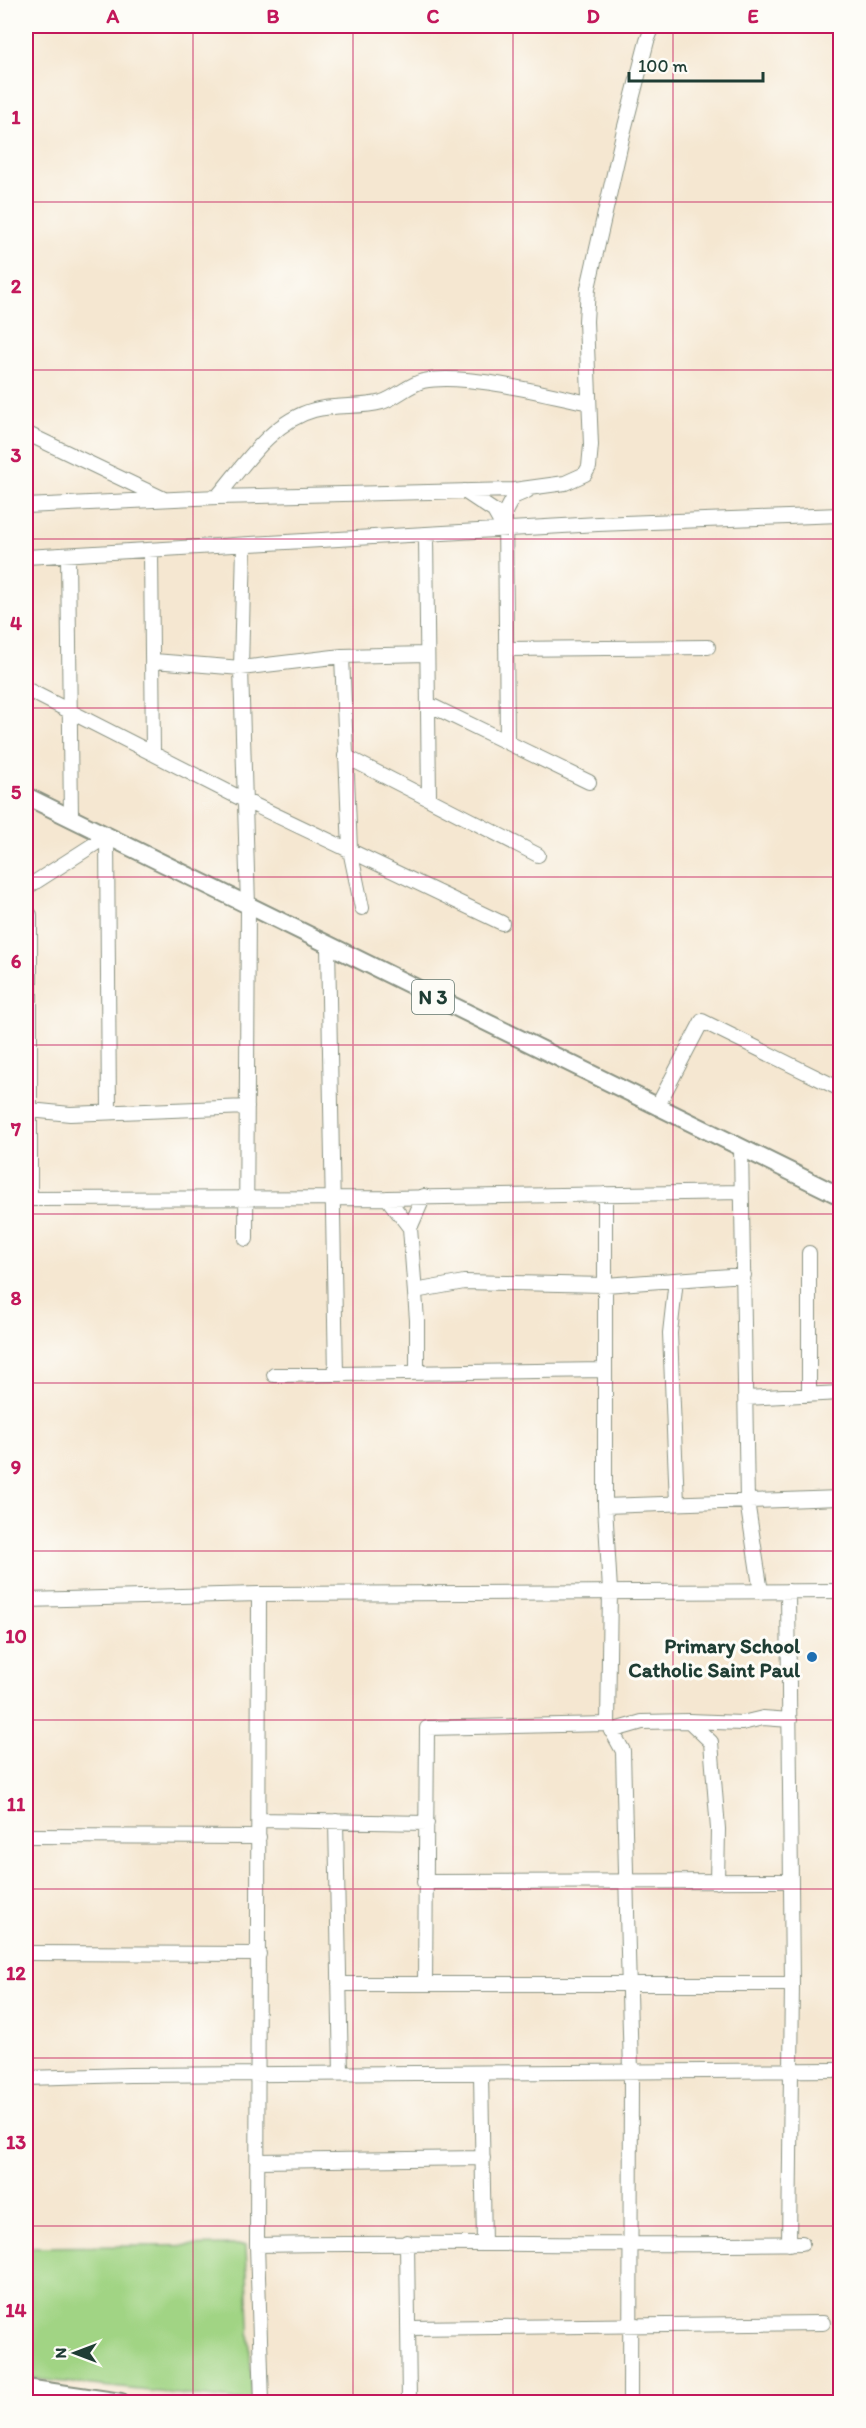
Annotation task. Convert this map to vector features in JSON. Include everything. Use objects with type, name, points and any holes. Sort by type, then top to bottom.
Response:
[{"type":"main road","name":"N 3","points":[[26,796],[840,1196]]},
{"type":"main road","points":[[26,2388],[121,2403]]},
{"type":"street","points":[[26,506],[217,496],[534,488],[565,483],[585,474],[591,459],[586,321],[588,288],[619,149],[653,26]]},
{"type":"street","points":[[217,496],[269,437],[296,417],[321,409],[382,402],[420,382],[450,380],[507,386],[589,403]]},
{"type":"street","points":[[26,433],[164,499]]},
{"type":"street","points":[[507,742],[505,512],[510,501],[534,488]]},
{"type":"street","points":[[464,491],[494,511],[505,531]]},
{"type":"street","points":[[26,557],[426,536],[598,524],[840,515]]},
{"type":"street","points":[[426,536],[429,798]]},
{"type":"street","points":[[244,546],[241,669],[248,906],[246,1239]]},
{"type":"street","points":[[152,551],[153,753]]},
{"type":"street","points":[[68,555],[70,818]]},
{"type":"street","points":[[506,649],[708,647]]},
{"type":"street","points":[[154,661],[241,669],[342,656],[427,654]]},
{"type":"street","points":[[342,656],[350,850],[362,908]]},
{"type":"street","points":[[26,690],[246,801],[501,923]]},
{"type":"street","points":[[428,704],[589,782]]},
{"type":"street","points":[[345,756],[538,855]]},
{"type":"street","points":[[26,888],[107,836]]},
{"type":"street","points":[[107,836],[109,1112]]},
{"type":"street","points":[[30,915],[28,1199],[387,1198],[742,1192]]},
{"type":"street","points":[[328,945],[336,1374]]},
{"type":"street","points":[[657,1107],[702,1021],[840,1089]]},
{"type":"street","points":[[30,1110],[70,1114],[178,1112],[247,1107]]},
{"type":"street","points":[[741,1148],[747,1501],[761,1592]]},
{"type":"street","points":[[606,1194],[609,1728],[623,1751],[631,2072],[630,2403]]},
{"type":"street","points":[[417,1373],[415,1291],[410,1228],[424,1196]]},
{"type":"street","points":[[387,1198],[410,1228]]},
{"type":"street","points":[[809,1253],[809,1395]]},
{"type":"street","points":[[415,1291],[464,1282],[606,1285],[744,1275]]},
{"type":"street","points":[[676,1280],[670,1333],[677,1503]]},
{"type":"street","points":[[274,1375],[606,1370]]},
{"type":"street","points":[[746,1398],[840,1393]]},
{"type":"street","points":[[606,1506],[840,1498]]},
{"type":"street","points":[[26,1600],[259,1594],[610,1590],[840,1591]]},
{"type":"street","points":[[257,2245],[407,2242],[630,2246],[796,2243],[791,2070],[788,1591]]},
{"type":"street","points":[[259,1594],[257,2245],[262,2403]]},
{"type":"street","points":[[425,1984],[427,1728],[609,1728],[642,1722],[728,1722],[771,1718],[790,1720]]},
{"type":"street","points":[[689,1721],[711,1742],[718,1829],[717,1882]]},
{"type":"street","points":[[711,1742],[728,1722]]},
{"type":"street","points":[[259,1820],[427,1824]]},
{"type":"street","points":[[336,1821],[342,2074]]},
{"type":"street","points":[[26,1836],[259,1837]]},
{"type":"street","points":[[424,1882],[791,1881]]},
{"type":"street","points":[[26,1953],[259,1954]]},
{"type":"street","points":[[339,1984],[627,1982],[792,1984]]},
{"type":"street","points":[[26,2078],[840,2070]]},
{"type":"street","points":[[481,2074],[484,2244]]},
{"type":"street","points":[[257,2161],[483,2158]]},
{"type":"street","points":[[407,2242],[409,2403]]},
{"type":"street","points":[[408,2328],[823,2323]]},
{"type":"green space","points":[[246,2245],[252,2402],[26,2378],[26,2247]]},
{"type":"place","name":"Primary School Catholic Saint Paul","points":[[812,1657]]}]
